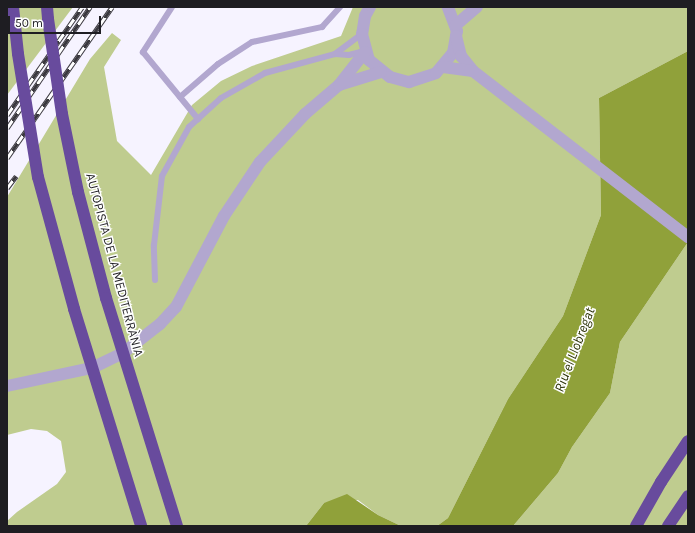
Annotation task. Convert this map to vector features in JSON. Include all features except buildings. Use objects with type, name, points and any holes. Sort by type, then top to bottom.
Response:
[{"type":"highway","points":[[13,7],[18,54],[38,177],[74,309],[141,526]]},
{"type":"highway","name":"AUTOPISTA DE LA MEDITERRÀNIA","points":[[48,13],[62,114],[78,192],[106,298],[177,526]]},
{"type":"highway","points":[[636,526],[661,482],[688,441]]},
{"type":"highway","points":[[668,526],[688,496]]},
{"type":"street","points":[[370,7],[365,16],[362,34],[365,51],[381,72],[399,80],[418,81],[436,73],[443,67],[453,53],[456,31],[477,7]]},
{"type":"street","points":[[448,7],[456,31],[461,56],[473,71],[688,237]]},
{"type":"street","points":[[7,386],[92,368],[123,353],[160,324],[176,307],[224,216],[260,162],[305,114],[339,85],[365,51]]},
{"type":"street","points":[[443,67],[473,71]]},
{"type":"street","points":[[339,85],[381,72]]},
{"type":"lane","points":[[172,7],[143,52],[198,119]]},
{"type":"lane","points":[[180,97],[218,64],[252,42],[322,27],[340,7]]},
{"type":"lane","points":[[335,54],[362,34]]},
{"type":"lane","points":[[155,280],[154,245],[162,176],[189,127],[221,98],[265,72],[335,54],[349,55],[365,51]]},
{"type":"shaded area","points":[[7,7],[73,7],[7,95]]},
{"type":"shaded area","points":[[353,7],[688,7],[688,51],[599,98],[601,215],[563,316],[508,399],[448,518],[437,526],[401,526],[378,515],[358,500],[324,503],[306,526],[7,526],[7,521],[17,512],[57,484],[66,472],[61,441],[47,431],[31,429],[7,435],[7,197],[90,59],[112,33],[121,40],[104,67],[117,141],[151,175],[192,105],[221,81],[252,66],[341,36]]},
{"type":"shaded area","points":[[688,242],[688,526],[513,526],[558,473],[572,447],[610,393],[620,342]]},
{"type":"water","name":"Riu el Llobregat","points":[[688,51],[688,242],[620,342],[610,393],[572,447],[558,473],[513,526],[437,526],[448,518],[508,399],[563,316],[601,215],[599,98]]},
{"type":"water","points":[[347,494],[378,515],[401,526],[306,526],[324,503]]},
{"type":"railway","points":[[7,115],[82,7]]},
{"type":"railway","points":[[7,128],[90,7]]},
{"type":"railway","points":[[7,158],[112,7]]},
{"type":"railway","points":[[7,188],[16,176]]}]
